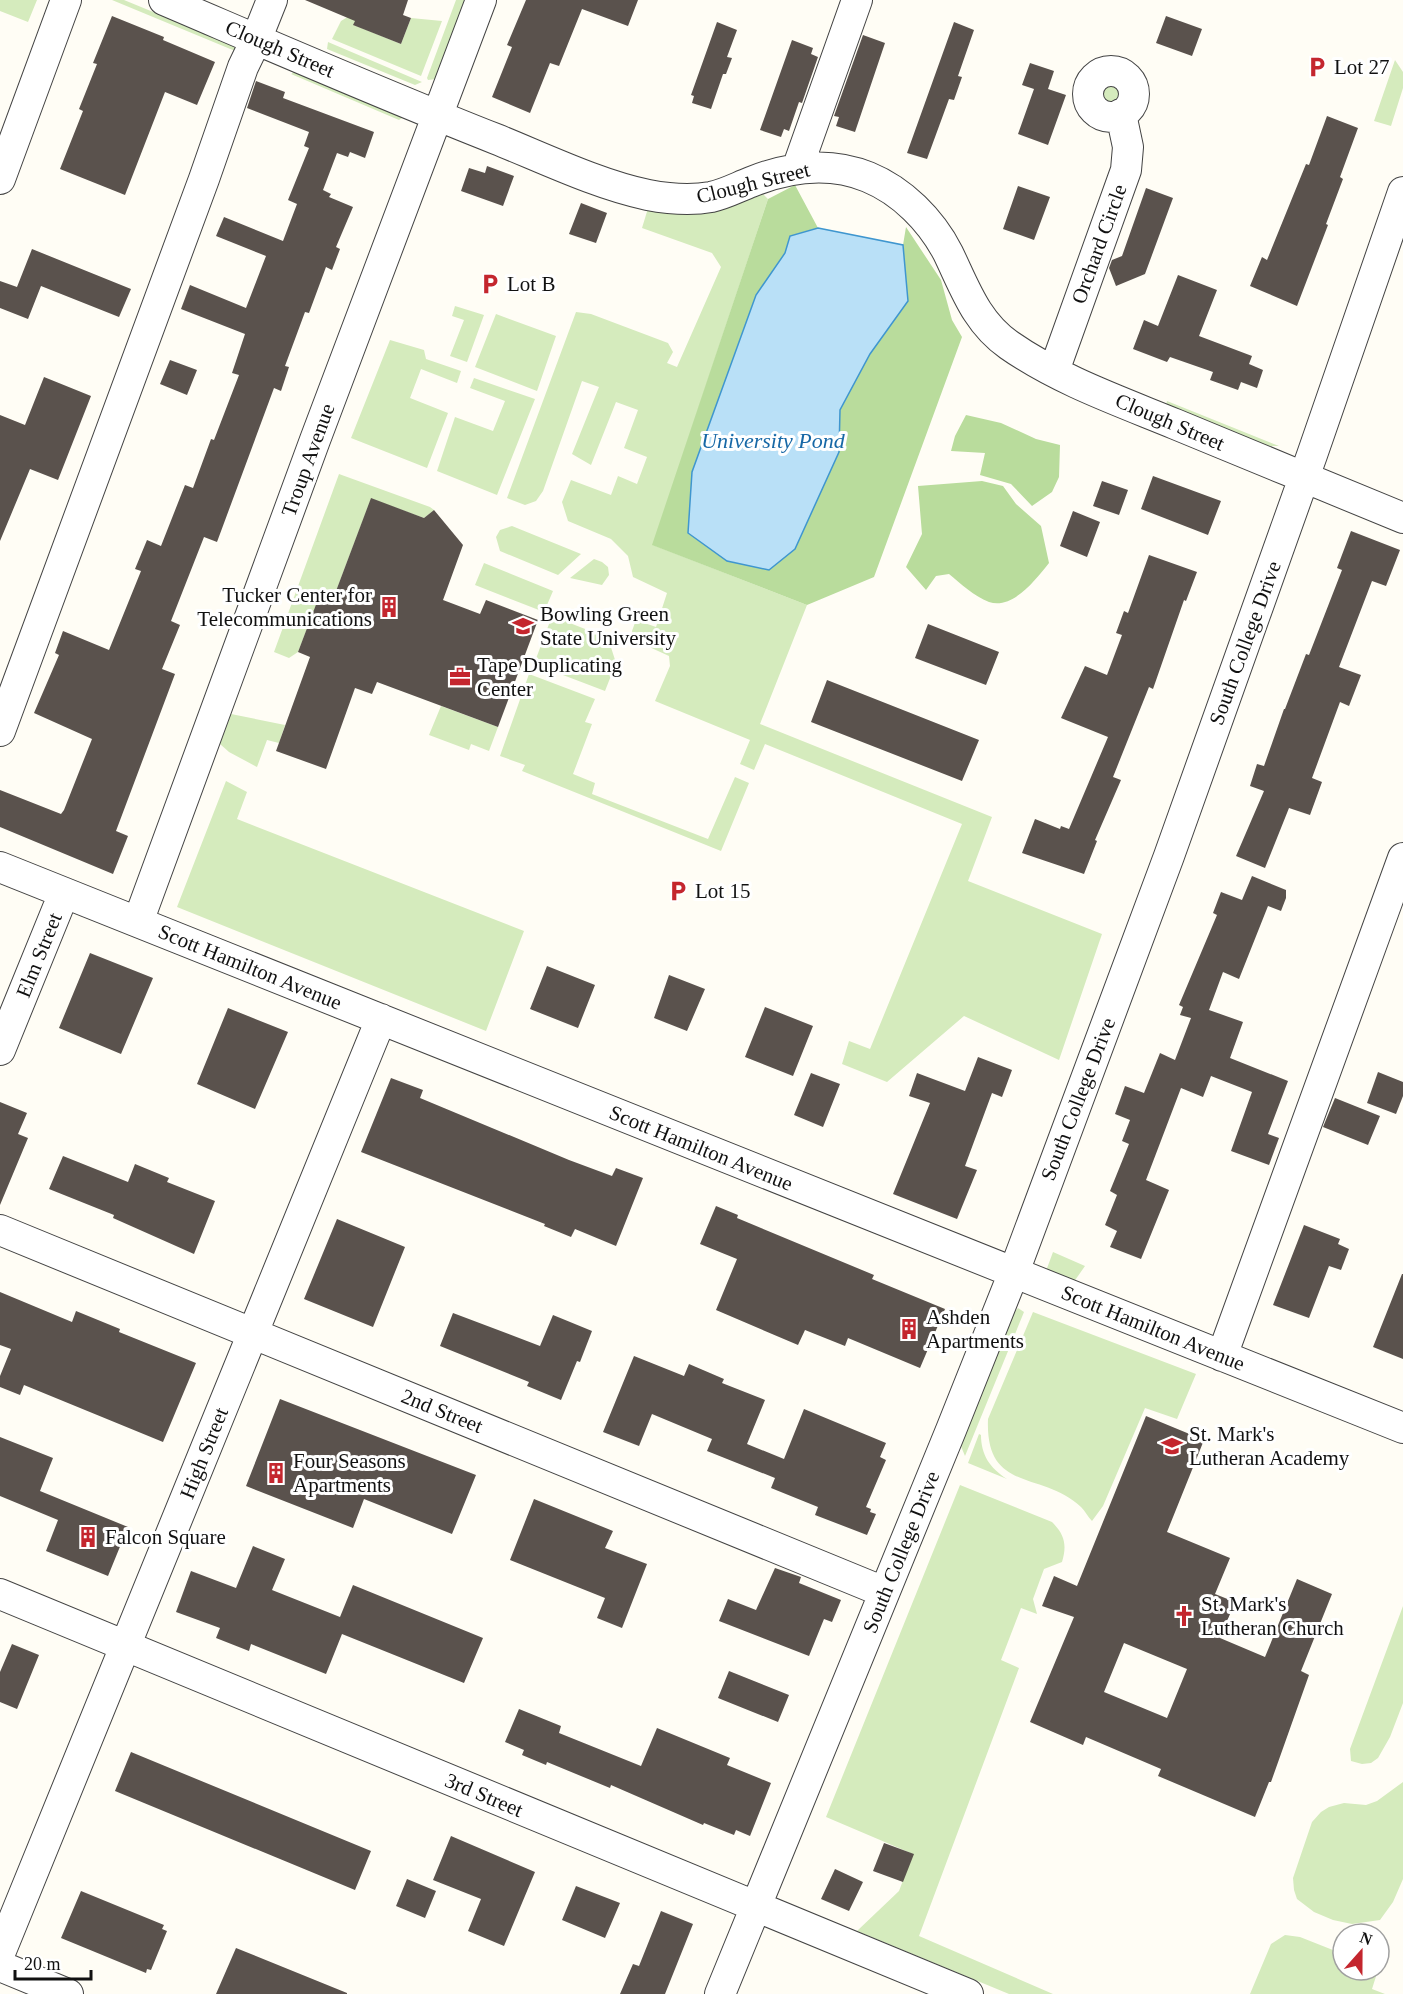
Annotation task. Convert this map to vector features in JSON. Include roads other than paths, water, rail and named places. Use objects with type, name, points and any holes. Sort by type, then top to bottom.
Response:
[{"type":"street","points":[[0,179],[66,0]]},
{"type":"street","name":"Clough Street","points":[[164,0],[437,116],[592,177],[642,194],[675,199],[696,199],[715,196],[768,175],[822,167],[838,168],[868,177],[912,205],[946,249],[980,318],[991,332],[1011,346],[1054,371],[1114,399],[1403,518]]},
{"type":"street","points":[[0,731],[204,179],[243,67],[272,0]]},
{"type":"street","name":"Troup Avenue","points":[[138,922],[315,440],[481,0]]},
{"type":"street","points":[[797,169],[858,0]]},
{"type":"street","name":"Orchard Circle","points":[[1054,371],[1126,170],[1128,147],[1121,114]]},
{"type":"street","name":"South College Drive","points":[[720,1994],[1014,1272],[1165,867],[1403,192]]},
{"type":"street","points":[[1222,1356],[1403,858]]},
{"type":"street","name":"Scott Hamilton Avenue","points":[[0,867],[1403,1428]]},
{"type":"street","name":"Elm Street","points":[[0,1050],[64,893]]},
{"type":"street","name":"High Street","points":[[0,1953],[381,1019]]},
{"type":"street","name":"2nd Street","points":[[0,1230],[884,1592]]},
{"type":"street","name":"3rd Street","points":[[0,1594],[968,1994]]},
{"type":"street","points":[[0,1966],[69,1994]]},
{"type":"water","name":"University Pond","points":[[818,228],[903,245],[908,301],[870,354],[840,410],[839,452],[795,549],[769,570],[727,561],[688,533],[692,472],[756,295],[785,253],[790,236]]},
{"type":"place","name":"Lot 27","points":[[1317,67]]},
{"type":"place","name":"Lot B","points":[[490,284]]},
{"type":"place","name":"Tucker Center for Telecommunications","points":[[389,607]]},
{"type":"place","name":"Bowling Green State University","points":[[523,626]]},
{"type":"place","name":"Tape Duplicating Center","points":[[460,677]]},
{"type":"place","name":"Lot 15","points":[[678,891]]},
{"type":"place","name":"Ashden Apartments","points":[[909,1329]]},
{"type":"place","name":"St. Mark's Lutheran Academy","points":[[1172,1446]]},
{"type":"place","name":"Four Seasons Apartments","points":[[276,1473]]},
{"type":"place","name":"Falcon Square","points":[[88,1537]]},
{"type":"place","name":"St. Mark's Lutheran Church","points":[[1184,1616]]}]
